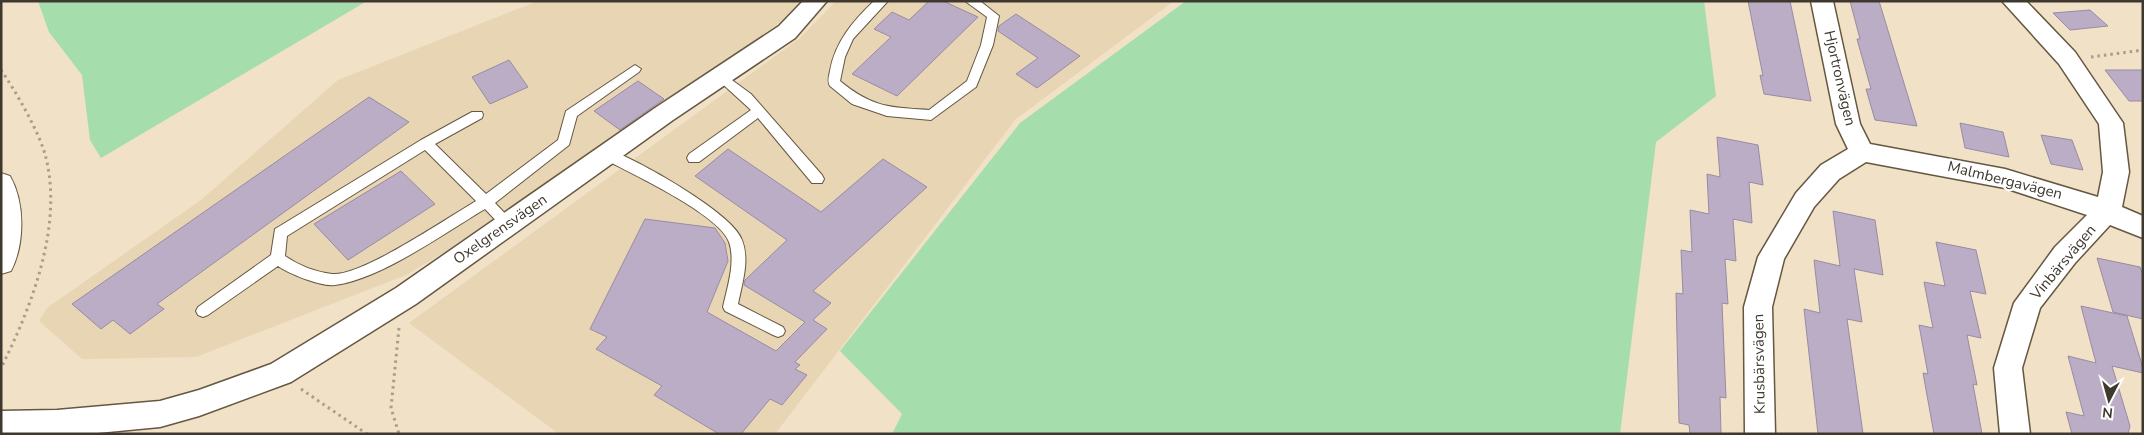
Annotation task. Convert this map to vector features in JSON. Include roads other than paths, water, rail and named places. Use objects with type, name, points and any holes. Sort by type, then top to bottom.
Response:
[{"type":"street","name":"Oxelgrensvägen","points":[[1,424],[155,424],[199,403],[281,373],[406,296],[607,154],[787,32],[816,1]]},
{"type":"street","name":"Hjortronvägen","points":[[1822,1],[1848,124],[1862,152]]},
{"type":"street","points":[[2012,1],[2069,60],[2111,123],[2116,172],[2108,210]]},
{"type":"street","name":"Malmbergavägen","points":[[1862,152],[1954,166],[2038,186],[2108,210],[2143,228]]},
{"type":"street","name":"Krusbärsvägen","points":[[1760,434],[1758,307],[1771,257],[1805,200],[1830,172],[1862,152]]},
{"type":"street","points":[[1,183],[9,214],[1,263]]},
{"type":"street","name":"Vinbärsvägen","points":[[2015,434],[2008,368],[2028,303],[2065,255],[2108,210]]},
{"type":"lane","points":[[882,1],[854,27],[836,61],[834,83],[856,101],[887,111],[931,115],[972,84],[987,45],[993,16],[971,1]]},
{"type":"lane","points":[[278,258],[293,269],[333,280],[368,271],[486,202],[564,142],[571,114],[635,69]]},
{"type":"lane","points":[[722,76],[758,111],[817,179]]},
{"type":"lane","points":[[694,158],[758,111]]},
{"type":"lane","points":[[204,311],[278,258],[280,233],[426,143],[477,116]]},
{"type":"lane","points":[[426,143],[508,224]]},
{"type":"lane","points":[[607,154],[711,212],[735,239],[738,266],[730,307],[778,331]]}]
